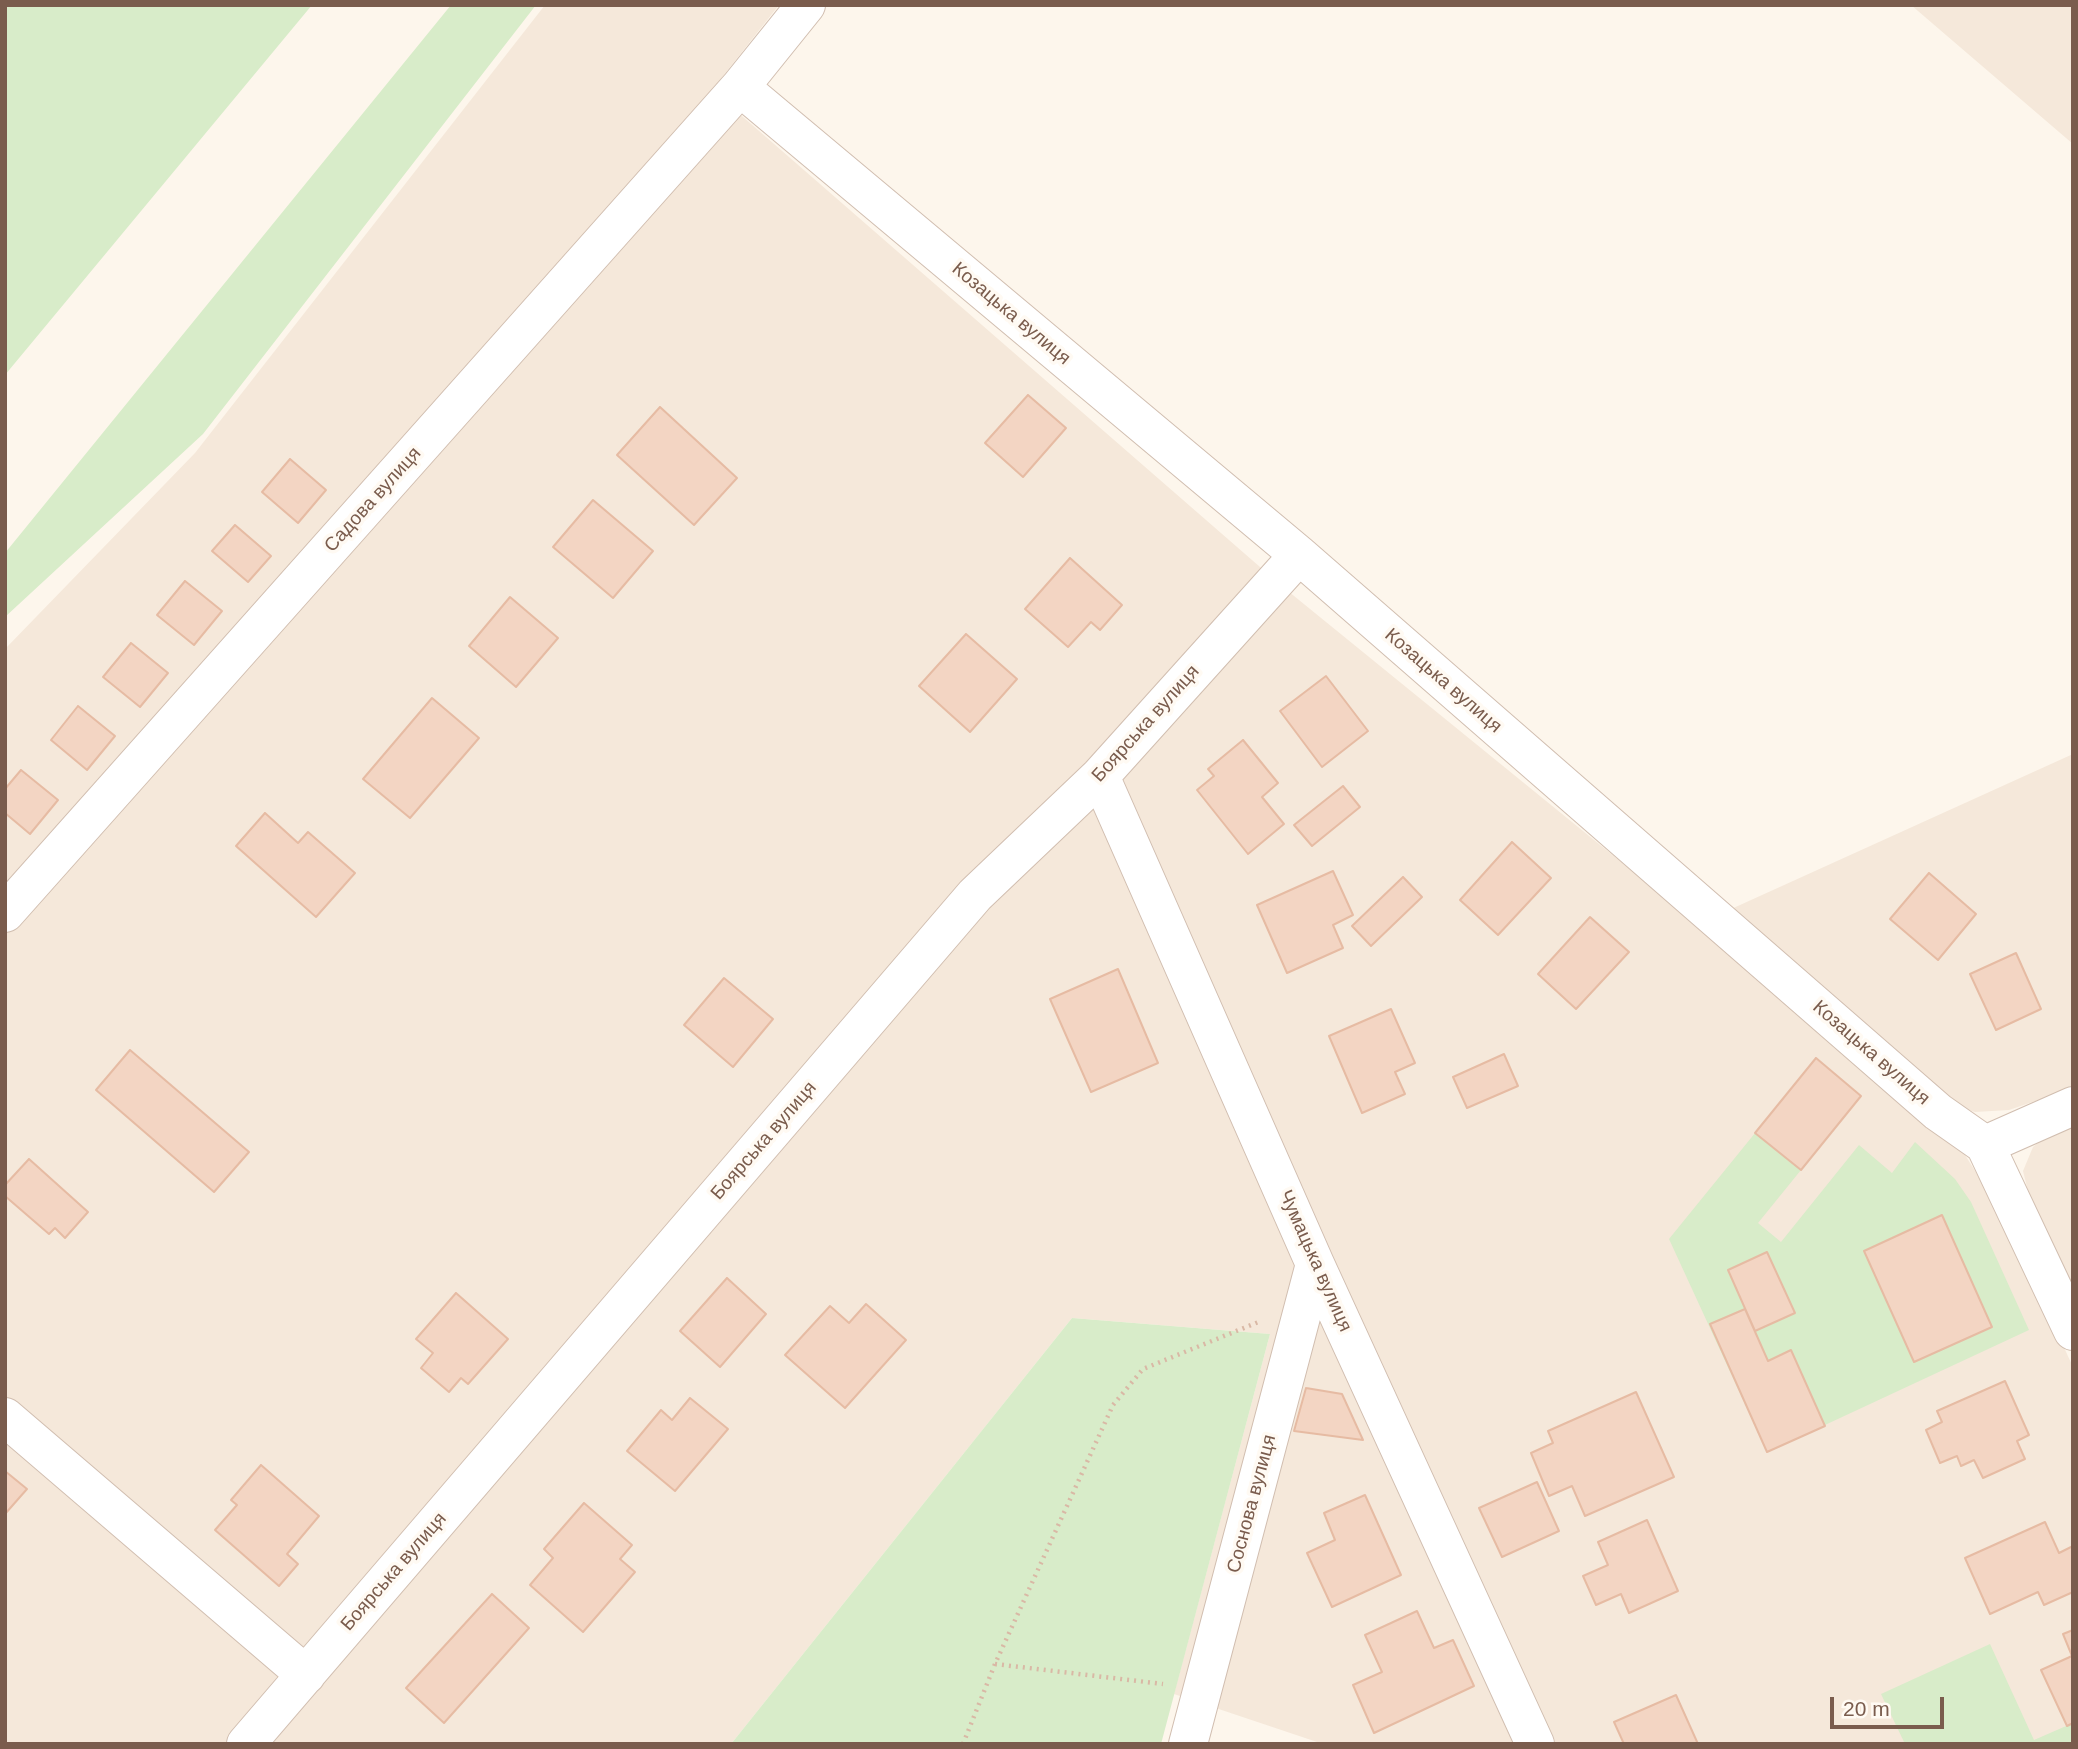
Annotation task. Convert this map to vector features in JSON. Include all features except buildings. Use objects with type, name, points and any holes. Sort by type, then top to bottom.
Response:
[{"type":"street","name":"Садова вулиця","points":[[5,913],[740,87],[806,5]]},
{"type":"street","name":"Козацька вулиця","points":[[740,87],[1299,555],[1938,1112],[1985,1145],[2073,1331]]},
{"type":"street","name":"Боярська вулиця","points":[[246,1744],[975,895],[1100,776],[1299,555]]},
{"type":"street","name":"Чумацька вулиця","points":[[1100,776],[1315,1264],[1535,1744]]},
{"type":"street","points":[[1985,1145],[2073,1106]]},
{"type":"street","name":"Соснова вулиця","points":[[1188,1744],[1315,1264]]},
{"type":"street","points":[[5,1417],[306,1675]]},
{"type":"path","points":[[963,1744],[995,1664],[1113,1405],[1143,1369],[1305,1303]]},
{"type":"path","points":[[995,1664],[1202,1689]]},
{"type":"shaded area","points":[[545,5],[779,5],[712,90],[1283,587],[1792,1001],[1965,1155],[2003,1215],[2073,1367],[2073,1744],[1323,1744],[1174,1694],[1270,1334],[1072,1318],[731,1744],[5,1744],[5,649],[195,453]]},
{"type":"shaded area","points":[[1911,5],[2073,5],[2073,144]]},
{"type":"shaded area","points":[[2073,754],[2073,1085],[2047,1097],[2009,1110],[1975,1112],[1946,1102],[1729,910]]},
{"type":"shaded area","points":[[2073,1122],[2073,1293],[2031,1203],[2023,1171],[2033,1147],[2052,1131]]},
{"type":"green space","points":[[5,5],[312,5],[5,375]]},
{"type":"green space","points":[[451,5],[536,5],[203,434],[5,617],[5,553]]},
{"type":"green space","points":[[1816,1058],[1861,1096],[1758,1223],[1781,1242],[1859,1145],[1892,1173],[1915,1142],[1955,1179],[1971,1202],[2029,1330],[1767,1452],[1669,1239]]},
{"type":"green space","points":[[1072,1318],[1270,1334],[1161,1744],[731,1744]]},
{"type":"green space","points":[[1990,1644],[2034,1740],[2073,1723],[2073,1744],[1905,1744],[1881,1694]]}]
